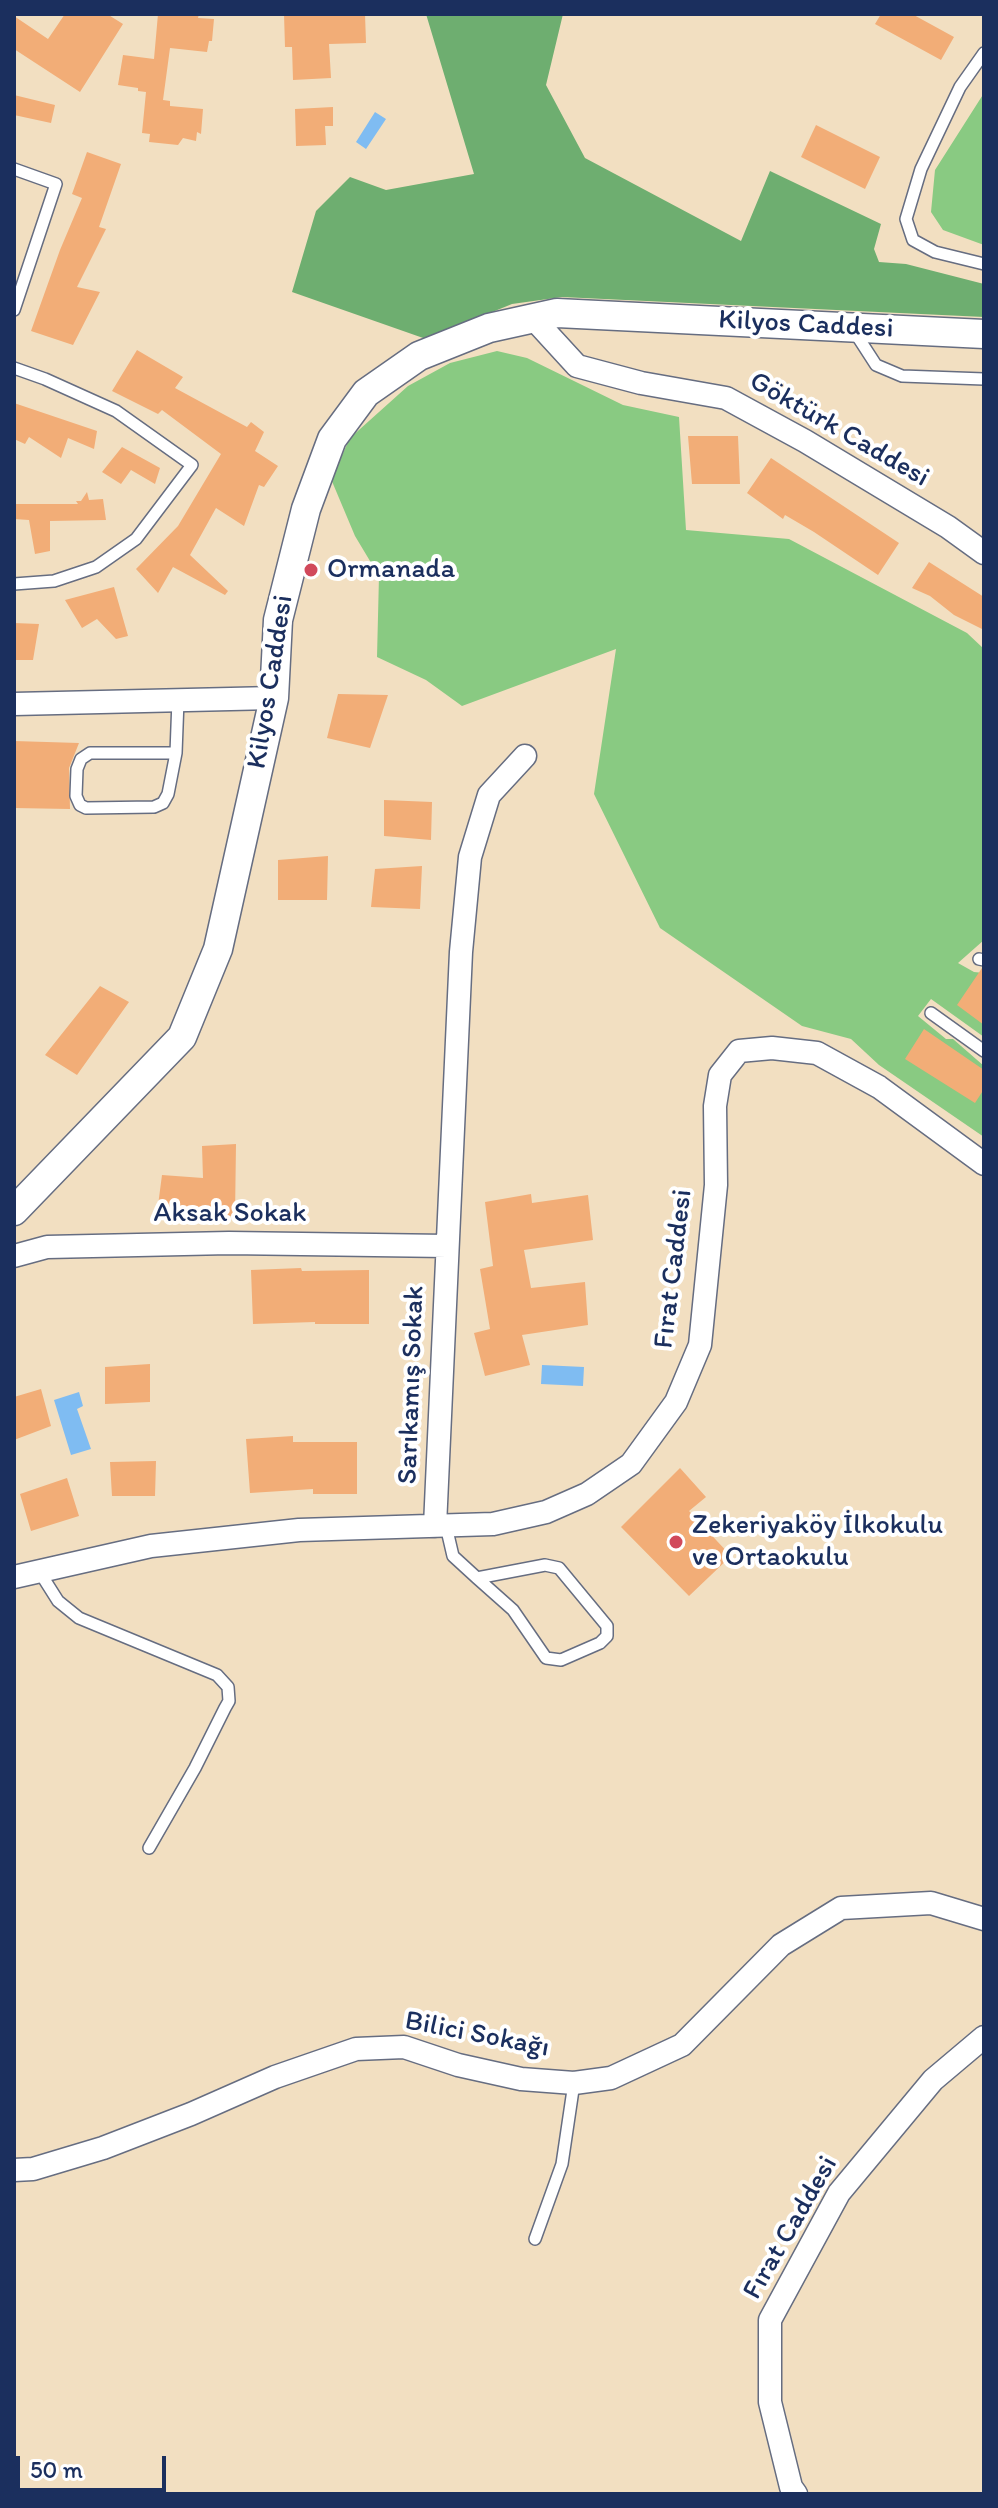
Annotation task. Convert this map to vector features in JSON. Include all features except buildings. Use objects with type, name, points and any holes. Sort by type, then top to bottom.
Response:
[{"type":"street","name":"Kilyos Caddesi","points":[[14,1211],[182,1037],[218,949],[274,698],[278,620],[306,509],[332,439],[366,393],[419,356],[489,328],[557,313],[984,334]]},
{"type":"street","name":"Göktürk Caddesi","points":[[533,318],[577,366],[641,383],[726,398],[805,441],[948,527],[984,553]]},
{"type":"street","points":[[14,704],[274,698]]},
{"type":"street","name":"Sarıkamış Sokak","points":[[441,1526],[447,1246],[461,952],[470,857],[489,795],[525,756]]},
{"type":"street","name":"Fırat Caddesi","points":[[14,1577],[151,1546],[299,1530],[493,1524],[546,1512],[587,1494],[631,1464],[676,1402],[700,1345],[716,1185],[715,1106],[720,1075],[739,1051],[772,1048],[817,1053],[879,1087],[984,1164]]},
{"type":"street","name":"Aksak Sokak","points":[[14,1256],[47,1247],[183,1244],[447,1246]]},
{"type":"street","name":"Bilici Sokağı","points":[[14,2170],[33,2169],[103,2148],[275,2077],[356,2049],[404,2047],[458,2065],[521,2079],[574,2083],[611,2078],[682,2045],[781,1945],[841,1908],[931,1903],[984,1919]]},
{"type":"street","name":"Fırat Caddesi","points":[[796,2494],[791,2487],[770,2402],[770,2320],[839,2193],[933,2080],[984,2037]]},
{"type":"lane","points":[[984,53],[960,87],[921,169],[906,219],[913,240],[935,252],[984,264]]},
{"type":"lane","points":[[14,169],[56,184],[14,310]]},
{"type":"lane","points":[[851,327],[876,365],[902,376],[984,379]]},
{"type":"lane","points":[[14,368],[116,411],[192,465],[136,539],[96,567],[54,581],[14,584]]},
{"type":"lane","points":[[176,753],[90,753],[81,759],[77,769],[76,796],[80,805],[86,808],[154,807],[163,803],[168,794],[176,753],[178,700]]},
{"type":"lane","points":[[931,1013],[984,1051]]},
{"type":"lane","points":[[441,1526],[453,1556],[477,1578],[513,1610],[546,1658],[561,1660],[600,1643],[607,1636],[607,1626],[559,1568],[545,1565],[477,1578]]},
{"type":"lane","points":[[39,1571],[58,1601],[79,1618],[217,1675],[226,1682],[229,1693],[225,1708],[149,1848]]},
{"type":"lane","points":[[535,2239],[562,2164],[574,2083]]},
{"type":"green space","points":[[426,14],[563,14],[546,85],[585,158],[741,241],[770,171],[881,224],[874,249],[879,262],[906,264],[984,284],[984,317],[562,297],[512,304],[426,339],[292,292],[316,211],[350,177],[386,190],[474,174]]},
{"type":"green space","points":[[984,93],[984,245],[943,230],[931,212],[935,170]]},
{"type":"green space","points":[[497,351],[527,358],[623,405],[679,417],[686,530],[789,539],[967,633],[984,649],[984,940],[958,963],[974,972],[984,973],[984,1037],[931,999],[918,1016],[946,1039],[953,1039],[984,1066],[984,1137],[879,1065],[851,1039],[802,1026],[660,928],[594,794],[616,649],[462,706],[426,680],[377,657],[379,576],[355,536],[331,479],[350,438],[408,386],[450,363]]},
{"type":"water","points":[[375,112],[386,119],[366,149],[356,142]]},
{"type":"water","points":[[542,1365],[584,1367],[583,1386],[541,1384]]},
{"type":"water","points":[[79,1392],[83,1406],[77,1409],[91,1449],[71,1455],[54,1400]]},
{"type":"place","name":"Ormanada","points":[[311,570]]},
{"type":"place","name":"Zekeriyaköy İlkokulu ve Ortaokulu","points":[[676,1542]]}]
